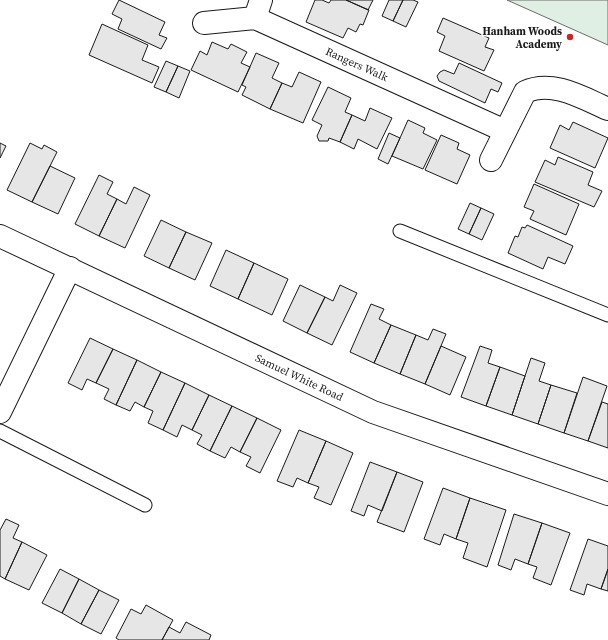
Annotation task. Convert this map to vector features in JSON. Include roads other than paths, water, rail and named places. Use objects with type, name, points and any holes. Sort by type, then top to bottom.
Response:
[{"type":"street","name":"Rangers Walk","points":[[204,23],[258,9],[505,131]]},
{"type":"street","points":[[491,160],[525,92],[534,88],[548,87],[576,95],[608,109]]},
{"type":"street","name":"Samuel White Road","points":[[0,236],[373,412],[608,494]]},
{"type":"street","points":[[0,412],[70,268]]},
{"type":"lane","points":[[400,232],[608,315]]},
{"type":"lane","points":[[0,431],[145,505]]},
{"type":"place","name":"Hanham Woods Academy","points":[[570,37]]}]
